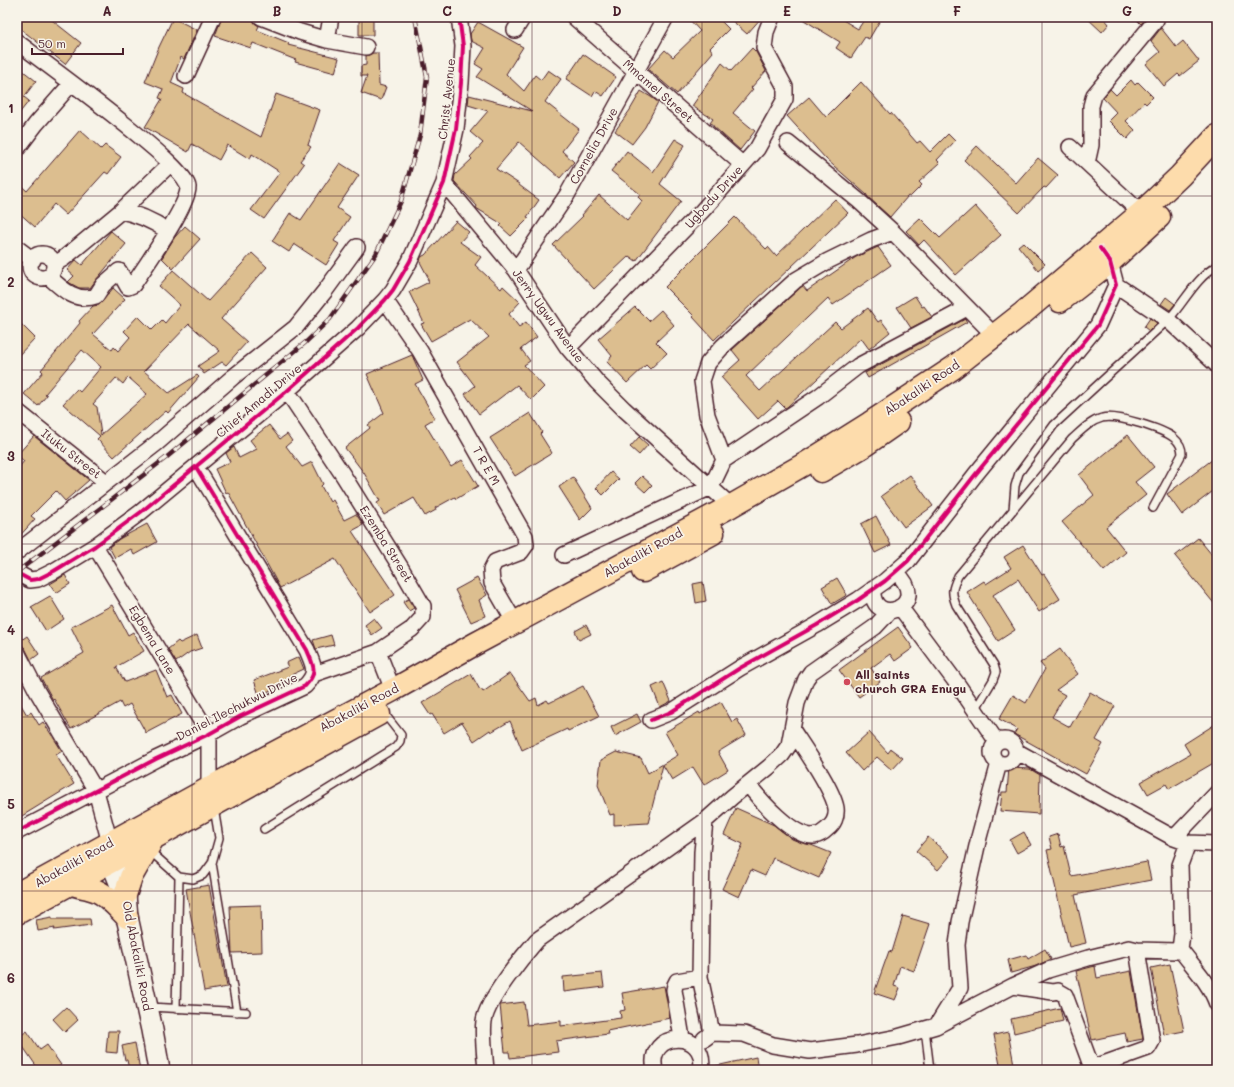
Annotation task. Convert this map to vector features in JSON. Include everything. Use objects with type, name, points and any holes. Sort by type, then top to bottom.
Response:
[{"type":"highway","name":"Abakaliki Road","points":[[17,894],[111,852],[212,797],[383,712],[476,660],[741,518],[862,447],[1003,347],[1105,255],[1141,213],[1180,176],[1217,136]]},
{"type":"highway","name":"Abakaliki Road","points":[[17,913],[70,883],[111,852],[151,843],[271,754],[393,690],[731,506],[808,462],[870,423],[953,368],[1105,255],[1190,187],[1217,158]]},
{"type":"highway","points":[[125,895],[131,877],[151,843]]},
{"type":"highway","points":[[70,883],[97,891],[113,903],[127,917]]},
{"type":"main road","name":"Old Abakaliki Road","points":[[111,852],[125,895],[127,917],[147,1006],[159,1070]]},
{"type":"street","points":[[186,76],[213,17]]},
{"type":"street","points":[[261,17],[300,32],[327,40],[366,47]]},
{"type":"street","points":[[327,40],[331,17]]},
{"type":"street","name":"Christ Avenue","points":[[444,183],[456,129],[461,83],[462,46],[459,17]]},
{"type":"street","points":[[515,30],[523,17]]},
{"type":"street","name":"Mmamel Street","points":[[574,17],[743,165]]},
{"type":"street","name":"Cornelia Drive","points":[[516,270],[567,195],[666,17]]},
{"type":"street","name":"Ugbodu Drive","points":[[568,348],[702,212],[757,149],[785,99],[785,87],[764,48],[766,32],[772,17]]},
{"type":"street","points":[[1087,163],[1091,145],[1091,106],[1094,95],[1156,20]]},
{"type":"street","points":[[17,42],[132,130],[178,171],[187,183],[188,189],[184,202],[168,231],[133,285],[128,287],[119,271],[103,285],[96,296],[80,298],[69,294],[51,270]]},
{"type":"street","points":[[17,149],[36,124],[71,84]]},
{"type":"street","points":[[788,143],[859,201],[893,232],[995,336]]},
{"type":"street","points":[[1070,147],[1141,213]]},
{"type":"street","points":[[17,248],[32,260],[32,272],[40,278],[44,278],[63,259],[121,211],[170,164]]},
{"type":"street","name":"Jerry Ugwu Avenue","points":[[444,183],[516,270],[568,348],[597,382],[624,409],[731,506]]},
{"type":"street","name":"Chief Amadi Drive","points":[[24,577],[38,579],[95,546],[196,467],[287,391],[358,328],[393,290],[410,262],[444,183]]},
{"type":"street","points":[[121,211],[135,213],[147,218],[168,231]]},
{"type":"street","points":[[724,460],[707,415],[702,381],[708,363],[723,346],[796,280],[828,261],[870,240],[893,232]]},
{"type":"street","points":[[17,552],[157,443],[233,377],[296,327],[325,291],[357,247]]},
{"type":"street","points":[[1105,255],[1116,286],[1168,320],[1217,365]]},
{"type":"street","points":[[651,720],[671,712],[740,668],[858,600],[896,572],[908,561],[975,475],[1098,325],[1116,286]]},
{"type":"street","name":"T R E M","points":[[385,300],[420,351],[526,536],[526,545],[521,552],[495,562],[491,570],[492,583],[516,623]]},
{"type":"street","points":[[564,555],[711,487],[724,460],[818,397],[858,366],[967,308]]},
{"type":"street","name":"Ezemba Street","points":[[287,391],[343,475],[397,561],[423,606],[423,617],[412,629],[378,652],[314,674]]},
{"type":"street","name":"Ituku Street","points":[[17,411],[106,482]]},
{"type":"street","name":"Daniel Ilechukwu Drive","points":[[17,832],[156,759],[209,734],[241,716],[305,686],[314,674],[314,668],[307,650],[196,467]]},
{"type":"street","name":"Egbema Lane","points":[[95,546],[209,734]]},
{"type":"street","points":[[486,1070],[484,1021],[489,1006],[520,959],[538,940],[705,821],[782,755],[789,745],[799,698],[806,679],[811,672],[875,627],[907,599],[907,585],[896,572]]},
{"type":"street","points":[[873,589],[873,597],[884,610],[895,609]]},
{"type":"street","points":[[895,609],[975,710],[997,742]]},
{"type":"street","points":[[17,652],[37,691],[96,791],[111,852]]},
{"type":"street","points":[[378,652],[393,690]]},
{"type":"street","points":[[748,784],[764,805],[775,815],[805,834],[813,836],[821,834],[830,827],[836,818],[836,808],[831,793],[793,731]]},
{"type":"street","points":[[209,734],[212,797]]},
{"type":"street","points":[[1016,751],[1011,762],[1005,764],[999,764],[993,758],[992,754],[994,745],[997,742],[1002,741],[1011,743],[1016,751],[1181,840],[1217,844]]},
{"type":"street","points":[[930,1028],[960,988],[957,946],[960,922],[979,837],[999,764]]},
{"type":"street","points":[[1180,950],[1182,943],[1180,865],[1181,840],[1217,793]]},
{"type":"street","points":[[705,821],[702,852],[700,977],[712,1033]]},
{"type":"street","points":[[655,1070],[653,1062],[658,1049],[668,1040],[688,1041],[712,1033],[744,1034],[773,1045],[810,1051],[857,1045],[930,1028],[1048,970],[1088,958],[1129,948],[1137,950],[1180,950]]},
{"type":"street","points":[[1013,986],[1053,992],[1058,991],[1065,995],[1091,1069],[1148,1048],[1152,1041],[1137,950]]},
{"type":"street","points":[[1180,950],[1207,983],[1217,1004]]},
{"type":"street","points":[[700,977],[677,981],[674,990],[688,1041],[702,1056],[701,1070]]},
{"type":"street","points":[[960,988],[985,1000]]},
{"type":"lane","points":[[1013,510],[1015,486],[1019,473],[1054,425],[1168,320],[1179,308],[1196,283],[1217,266]]},
{"type":"lane","points":[[975,710],[993,680],[996,672],[994,665],[956,605],[952,595],[954,584],[958,576],[1072,439],[1093,422],[1109,417],[1118,418],[1163,432],[1175,438],[1182,449],[1180,458],[1154,508]]},
{"type":"lane","points":[[264,829],[396,747],[400,742],[401,735],[383,712]]},
{"type":"lane","points":[[179,877],[193,879],[203,875],[212,863],[219,838],[212,797]]},
{"type":"lane","points":[[151,843],[179,877],[176,1009]]},
{"type":"lane","points":[[212,863],[237,1012]]},
{"type":"lane","points":[[147,1006],[176,1009],[246,1012]]},
{"type":"lane","points":[[930,1028],[930,1070]]},
{"type":"building","points":[[17,17],[48,17],[81,43],[65,64],[17,26]]},
{"type":"building","points":[[222,17],[252,17],[254,22],[259,26],[257,30],[289,43],[288,45],[339,58],[335,73],[295,62],[296,60],[253,43],[251,48],[215,36]]},
{"type":"building","points":[[359,17],[373,17],[373,35],[359,35]]},
{"type":"building","points":[[687,17],[717,17],[729,29],[710,48],[713,52],[677,94],[648,69],[665,50],[673,57],[700,31]]},
{"type":"building","points":[[728,17],[762,17],[747,34]]},
{"type":"building","points":[[799,17],[838,17],[858,29],[866,17],[882,17],[869,39],[865,37],[851,58],[836,48],[840,42]]},
{"type":"building","points":[[1086,17],[1103,17],[1109,24],[1102,32]]},
{"type":"building","points":[[1134,17],[1147,17],[1141,24]]},
{"type":"building","points":[[173,18],[197,30],[184,59],[181,57],[171,83],[184,89],[183,93],[261,137],[276,94],[320,110],[308,145],[311,147],[300,161],[304,164],[264,219],[251,210],[280,172],[252,154],[250,159],[227,145],[219,160],[192,144],[188,152],[145,127],[162,99],[159,98],[163,89],[145,82],[159,47]]},
{"type":"building","points":[[478,22],[523,47],[506,74],[524,91],[535,75],[541,80],[548,70],[561,79],[545,102],[579,129],[562,151],[574,162],[560,178],[519,142],[496,169],[519,184],[539,200],[527,217],[529,218],[511,236],[500,226],[502,224],[476,208],[477,206],[454,181],[455,175],[472,159],[470,157],[483,143],[470,132],[488,111],[468,105],[469,95],[532,111],[477,77],[483,69],[475,64],[485,48],[471,41],[470,34]]},
{"type":"building","points":[[1161,28],[1176,47],[1183,41],[1199,61],[1180,76],[1178,74],[1164,86],[1146,64],[1160,52],[1151,41]]},
{"type":"building","points":[[752,48],[756,52],[766,71],[751,88],[753,89],[733,113],[755,131],[740,150],[710,123],[713,119],[692,106],[722,63],[731,71]]},
{"type":"building","points":[[373,53],[378,53],[379,85],[386,87],[381,100],[361,93],[367,76],[361,76],[361,66],[366,65],[366,56]]},
{"type":"building","points":[[583,54],[616,77],[603,96],[595,91],[592,96],[566,79]]},
{"type":"building","points":[[17,66],[36,81],[24,97],[29,101],[17,116]]},
{"type":"building","points":[[1131,80],[1135,85],[1138,82],[1153,97],[1146,104],[1144,102],[1126,121],[1135,130],[1127,139],[1109,121],[1117,113],[1103,98],[1110,89],[1116,95]]},
{"type":"building","points":[[861,82],[917,143],[920,141],[930,152],[948,134],[955,141],[937,160],[940,163],[919,182],[922,185],[910,197],[908,196],[890,217],[826,159],[787,116],[809,97],[826,117]]},
{"type":"building","points":[[641,91],[658,102],[645,127],[632,144],[615,131]]},
{"type":"building","points":[[80,130],[101,149],[105,145],[121,157],[108,174],[105,172],[66,215],[54,204],[35,227],[17,211],[17,182],[27,191]]},
{"type":"building","points":[[675,139],[685,145],[660,184],[681,201],[636,261],[629,256],[594,289],[553,245],[583,216],[582,215],[599,195],[627,220],[642,201],[638,197],[640,194],[611,171],[627,151],[653,172]]},
{"type":"building","points":[[977,146],[1016,183],[1038,158],[1058,175],[1019,213],[964,160]]},
{"type":"building","points":[[340,163],[359,175],[337,208],[350,217],[334,241],[339,244],[326,265],[294,244],[289,252],[272,241],[290,213],[301,220]]},
{"type":"building","points":[[835,199],[848,213],[714,340],[693,317],[694,316],[665,287],[735,217],[766,249],[768,247],[776,256]]},
{"type":"building","points":[[975,206],[1001,235],[956,275],[924,240],[919,245],[906,231],[920,218],[940,238]]},
{"type":"building","points":[[456,221],[469,232],[460,242],[481,257],[475,265],[501,289],[503,286],[520,302],[509,314],[519,327],[526,322],[537,337],[521,349],[530,361],[524,365],[544,387],[531,400],[517,385],[479,414],[465,394],[475,386],[457,362],[489,337],[470,319],[431,341],[421,324],[424,323],[409,292],[429,282],[420,262],[421,257],[425,255]]},
{"type":"building","points":[[185,226],[200,239],[173,269],[162,258],[174,238]]},
{"type":"building","points":[[111,231],[126,244],[90,288],[79,288],[68,282],[74,276],[67,270],[76,260],[82,265]]},
{"type":"building","points":[[1023,242],[1045,264],[1038,270],[1018,246]]},
{"type":"building","points":[[878,247],[891,265],[833,305],[828,298],[746,376],[760,391],[835,322],[841,328],[868,308],[878,322],[881,320],[890,332],[869,349],[861,338],[787,407],[785,408],[778,401],[758,419],[721,377],[740,360],[732,350],[801,287],[803,286],[807,291],[856,257]]},
{"type":"building","points":[[252,253],[267,267],[221,319],[247,342],[226,365],[222,362],[204,374],[198,366],[220,351],[189,324],[144,371],[169,393],[197,375],[199,377],[168,413],[166,411],[114,457],[97,439],[100,436],[63,404],[77,389],[80,392],[101,367],[82,350],[45,394],[47,395],[38,406],[24,394],[43,372],[41,370],[80,323],[79,321],[93,306],[99,305],[113,288],[125,299],[93,334],[112,350],[114,347],[118,351],[130,337],[124,331],[138,316],[152,330],[162,320],[165,323],[180,305],[159,286],[173,270],[208,301]],"holes":[[[128,377],[147,394],[101,435],[97,407],[93,404],[116,378],[123,384]]]},
{"type":"building","points":[[915,296],[922,307],[924,306],[932,317],[911,328],[897,307]]},
{"type":"building","points":[[1166,297],[1175,304],[1170,310],[1161,304]]},
{"type":"building","points":[[635,307],[649,321],[661,310],[674,325],[656,342],[667,353],[650,369],[646,365],[627,383],[607,362],[612,356],[598,339]]},
{"type":"building","points":[[1150,318],[1157,323],[1149,331],[1144,327]]},
{"type":"building","points":[[965,319],[967,322],[868,378],[865,373]]},
{"type":"building","points":[[17,320],[35,338],[17,357]]},
{"type":"building","points":[[412,355],[423,380],[415,384],[435,418],[425,424],[451,467],[462,460],[478,486],[456,499],[455,497],[435,508],[436,510],[425,516],[414,498],[384,515],[377,503],[380,501],[364,473],[345,448],[370,428],[368,425],[384,413],[367,374]]},
{"type":"building","points":[[530,413],[542,432],[540,434],[552,453],[515,476],[490,438]]},
{"type":"building","points":[[269,425],[280,439],[287,434],[292,441],[286,446],[302,467],[312,462],[323,484],[321,486],[330,502],[333,500],[344,520],[356,514],[362,523],[363,525],[352,531],[395,595],[370,612],[335,559],[280,588],[228,492],[226,493],[215,469],[230,462],[226,453],[234,447],[239,458],[257,449],[250,440]]},
{"type":"building","points":[[1128,435],[1154,467],[1135,482],[1146,495],[1106,527],[1126,552],[1104,571],[1062,522],[1094,495],[1079,475]]},
{"type":"building","points":[[34,436],[89,480],[65,501],[56,491],[31,516],[35,519],[17,539],[17,470],[24,461],[17,455]]},
{"type":"building","points":[[639,437],[648,445],[639,455],[630,447]]},
{"type":"building","points":[[1217,456],[1217,488],[1182,515],[1167,494]]},
{"type":"building","points":[[611,472],[619,479],[603,495],[596,488]]},
{"type":"building","points":[[910,475],[933,506],[904,527],[881,496]]},
{"type":"building","points":[[642,476],[652,485],[645,492],[635,483]]},
{"type":"building","points":[[573,477],[592,508],[580,520],[559,487]]},
{"type":"building","points":[[876,516],[891,545],[875,553],[861,524]]},
{"type":"building","points":[[147,524],[157,542],[134,555],[131,549],[115,558],[109,547],[119,539]]},
{"type":"building","points":[[1198,538],[1217,561],[1217,607],[1175,556]]},
{"type":"building","points":[[1023,545],[1042,575],[1044,574],[1060,599],[1039,612],[1018,579],[993,595],[1015,630],[998,641],[967,592],[984,581],[986,584],[1011,568],[1004,557]]},
{"type":"building","points":[[65,575],[70,584],[56,593],[50,584]]},
{"type":"building","points":[[477,578],[487,595],[479,600],[485,616],[471,622],[455,590]]},
{"type":"building","points":[[837,578],[847,595],[832,604],[822,587]]},
{"type":"building","points":[[703,582],[706,601],[696,603],[693,584]]},
{"type":"building","points":[[50,596],[64,619],[46,631],[31,607]]},
{"type":"building","points":[[408,599],[414,608],[409,611],[403,602]]},
{"type":"building","points":[[112,605],[128,635],[133,632],[144,651],[116,667],[125,682],[156,670],[167,697],[172,695],[182,714],[146,733],[130,704],[123,708],[120,702],[71,729],[41,678],[84,653],[71,627]]},
{"type":"building","points":[[374,618],[382,628],[372,635],[365,625]]},
{"type":"building","points":[[586,625],[591,634],[579,640],[575,631]]},
{"type":"building","points":[[898,627],[913,648],[895,661],[890,654],[871,668],[880,682],[859,697],[839,670]]},
{"type":"building","points":[[197,635],[202,648],[190,652],[176,662],[168,649],[178,641],[180,643]]},
{"type":"building","points":[[331,635],[334,645],[316,649],[313,640]]},
{"type":"building","points":[[27,636],[39,654],[31,660],[25,648],[17,643]]},
{"type":"building","points":[[1060,649],[1078,674],[1056,690],[1065,695],[1052,717],[1070,727],[1090,692],[1115,706],[1096,740],[1103,744],[1086,774],[1014,734],[1017,729],[999,719],[1013,695],[1026,703],[1045,669],[1040,663]]},
{"type":"building","points":[[299,657],[304,669],[289,676],[291,682],[259,695],[254,680],[288,667],[286,663]]},
{"type":"building","points":[[510,673],[530,701],[536,698],[538,705],[547,700],[549,703],[583,686],[599,716],[522,750],[510,721],[491,732],[490,730],[474,741],[462,722],[444,733],[432,714],[430,715],[422,703],[471,674],[480,690],[481,689],[483,692]]},
{"type":"building","points":[[663,682],[671,701],[660,707],[652,687]]},
{"type":"building","points":[[17,698],[27,715],[31,712],[39,725],[43,722],[53,737],[62,751],[56,755],[74,784],[17,819]]},
{"type":"building","points":[[721,702],[732,722],[737,719],[746,735],[718,752],[728,770],[704,785],[693,767],[672,780],[663,765],[648,823],[614,825],[614,814],[610,815],[598,785],[601,760],[616,752],[641,758],[648,773],[678,755],[665,732],[699,712],[700,714]]},
{"type":"building","points":[[637,714],[641,722],[615,736],[611,727]]},
{"type":"building","points":[[1217,723],[1217,741],[1212,744],[1217,751],[1217,761],[1169,789],[1166,784],[1148,794],[1141,782],[1190,754],[1184,744]]},
{"type":"building","points":[[869,732],[888,753],[891,749],[903,758],[892,770],[877,757],[862,771],[846,753]]},
{"type":"building","points":[[1009,768],[1030,769],[1040,775],[1039,814],[1000,811],[1002,792],[1007,792]]},
{"type":"building","points":[[736,808],[774,825],[792,839],[831,853],[819,878],[773,858],[765,876],[751,870],[739,897],[722,889],[743,844],[724,835]]},
{"type":"building","points":[[1024,832],[1031,845],[1017,853],[1010,840]]},
{"type":"building","points":[[1058,834],[1061,847],[1064,846],[1071,876],[1147,862],[1151,880],[1075,895],[1086,943],[1069,947],[1047,850],[1052,849],[1049,837]]},
{"type":"building","points":[[928,837],[950,856],[938,870],[916,851]]},
{"type":"building","points":[[209,885],[227,987],[204,991],[186,889]]},
{"type":"building","points":[[261,905],[262,952],[232,953],[230,906]]},
{"type":"building","points":[[903,916],[930,924],[914,971],[900,966],[894,986],[900,988],[895,1000],[874,993],[889,951],[892,952]]},
{"type":"building","points":[[52,917],[52,919],[90,919],[91,925],[38,931],[36,920]]},
{"type":"building","points":[[1045,949],[1051,959],[1036,966],[1011,973],[1008,960],[1026,955],[1028,959]]},
{"type":"building","points":[[1170,964],[1184,1031],[1164,1035],[1151,968]]},
{"type":"building","points":[[1095,966],[1097,978],[1131,971],[1143,1039],[1127,1042],[1125,1033],[1092,1040],[1076,971]]},
{"type":"building","points":[[602,973],[604,987],[564,992],[563,977]]},
{"type":"building","points":[[664,986],[670,1018],[607,1031],[608,1034],[556,1041],[558,1052],[510,1058],[509,1052],[505,1052],[500,1005],[524,1002],[527,1025],[561,1021],[561,1026],[621,1018],[620,1011],[625,1010],[622,993]]},
{"type":"building","points":[[66,1007],[78,1020],[65,1032],[53,1019]]},
{"type":"building","points":[[1060,1008],[1063,1021],[1014,1033],[1011,1019]]},
{"type":"building","points":[[27,1031],[40,1050],[47,1045],[61,1065],[54,1070],[39,1070],[17,1038]]},
{"type":"building","points":[[108,1031],[119,1031],[117,1053],[106,1052]]},
{"type":"building","points":[[1008,1032],[1015,1070],[1001,1070],[994,1035]]},
{"type":"building","points":[[135,1043],[140,1070],[129,1070],[122,1046]]},
{"type":"building","points":[[756,1057],[758,1070],[717,1070],[716,1066]]},
{"type":"railway","points":[[17,572],[167,457],[306,342],[330,319],[376,254],[401,201],[420,135],[427,77],[415,17]]},
{"type":"cycle path","points":[[17,573],[30,580],[38,579],[95,546],[141,512],[287,391],[358,328],[393,290],[410,261],[444,183],[456,129],[461,83],[463,46],[459,17]]},
{"type":"cycle path","points":[[651,720],[671,712],[740,668],[858,600],[885,581],[908,561],[975,475],[1098,325],[1116,285],[1110,262],[1100,248]]},
{"type":"cycle path","points":[[17,832],[156,759],[209,734],[241,716],[305,686],[312,677],[314,668],[307,650],[196,467]]},
{"type":"place","name":"All saints church GRA Enugu","points":[[847,682]]}]
